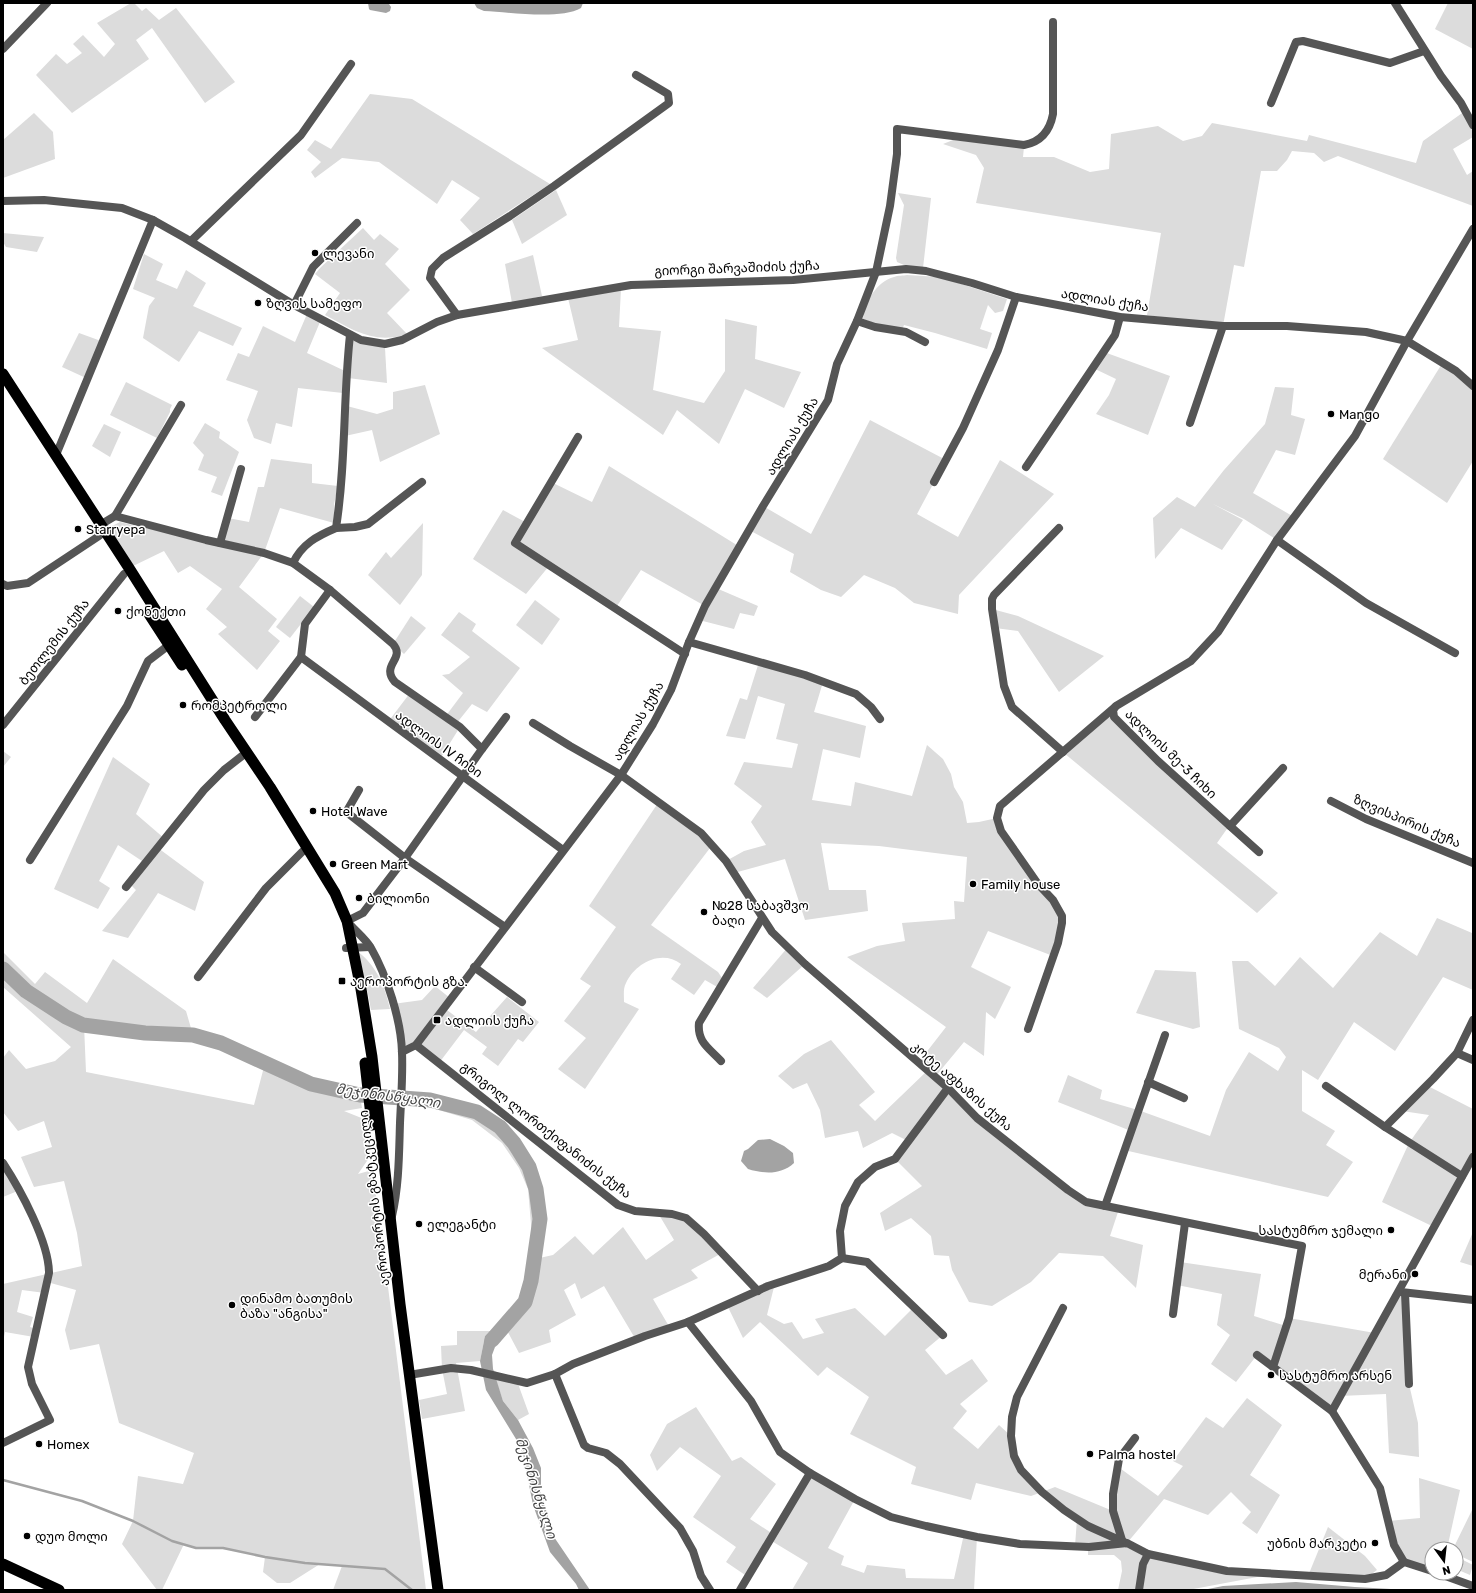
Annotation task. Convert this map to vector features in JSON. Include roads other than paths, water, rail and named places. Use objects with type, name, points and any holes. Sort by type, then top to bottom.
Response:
[{"type":"highway","name":"აეროპორტის გზატკეცილი","points":[[3,374],[56,455],[124,574],[242,756],[329,896],[350,948]]},
{"type":"highway","name":"აეროპორტის გზატკეცილი","points":[[3,388],[100,530],[303,840],[335,893],[346,921],[350,948],[366,1016],[374,1110],[430,1590]]},
{"type":"highway","name":"აეროპორტის გზატკეცილი","points":[[374,1110],[438,1590]]},
{"type":"highway","points":[[3,1564],[56,1589]]},
{"type":"street","points":[[3,49],[47,3]]},
{"type":"street","points":[[1395,3],[1441,76],[1461,103],[1473,125]]},
{"type":"street","points":[[876,272],[890,206],[897,154],[897,129],[1024,145],[1034,143],[1047,130],[1051,123],[1053,114],[1053,22]]},
{"type":"street","points":[[1271,103],[1296,42],[1303,41],[1390,63],[1424,50]]},
{"type":"street","points":[[191,242],[301,136],[351,64]]},
{"type":"street","points":[[457,315],[430,278],[432,269],[443,258],[510,216],[554,186],[669,102],[668,94],[636,75]]},
{"type":"street","name":"გიორგი შარვაშიძის ქუჩა","points":[[3,202],[44,200],[122,208],[153,220],[294,304],[350,335],[361,340],[385,344],[402,340],[437,322],[457,315],[631,284],[793,280],[876,272]]},
{"type":"street","points":[[56,455],[153,220]]},
{"type":"street","points":[[294,304],[313,267],[357,223]]},
{"type":"street","name":"ადლიის მე-3 ჩიხი","points":[[1230,826],[1158,761],[1114,717],[1113,710],[1116,706],[1191,660],[1218,632],[1277,540],[1355,436],[1407,341],[1473,229]]},
{"type":"street","name":"ადლიას ქუჩა","points":[[402,1052],[416,1045],[621,774],[653,724],[671,690],[689,642],[705,606],[763,506],[828,400],[838,364],[876,272],[906,269],[926,271],[972,283],[1016,297],[1120,317],[1222,326],[1300,326],[1366,332],[1407,341],[1456,371],[1473,386]]},
{"type":"street","points":[[934,482],[964,428],[996,355],[1016,297]]},
{"type":"street","points":[[1026,467],[1115,335],[1120,317]]},
{"type":"street","points":[[857,321],[875,327],[906,332],[925,342]]},
{"type":"street","points":[[1190,423],[1222,326]]},
{"type":"street","points":[[336,528],[340,506],[346,372],[350,335]]},
{"type":"street","points":[[3,584],[7,586],[28,583],[100,530],[115,516],[181,405]]},
{"type":"street","points":[[578,437],[515,543],[685,654]]},
{"type":"street","points":[[220,543],[241,469]]},
{"type":"street","points":[[293,563],[298,552],[322,534],[336,528],[355,527],[368,524],[422,482]]},
{"type":"street","points":[[115,516],[264,553],[293,563],[330,590],[397,649],[396,658],[390,667],[389,672],[390,677],[394,682],[460,727],[482,750]]},
{"type":"street","points":[[1059,528],[994,595],[992,599],[992,609],[1004,686],[1012,706],[1063,752]]},
{"type":"street","points":[[1277,540],[1366,603],[1455,653]]},
{"type":"street","name":"ბეთლემის ქუჩა","points":[[3,725],[124,574]]},
{"type":"street","points":[[254,717],[301,657],[306,624],[330,590]]},
{"type":"street","points":[[689,642],[805,676],[856,694],[871,707],[880,719]]},
{"type":"street","points":[[30,860],[127,706],[148,661],[169,645]]},
{"type":"street","name":"ადლიის IV ჩიხი","points":[[301,657],[563,850]]},
{"type":"street","points":[[1028,1029],[1058,943],[1062,916],[1053,900],[1038,884],[1001,831],[997,818],[1000,806],[1116,706]]},
{"type":"street","points":[[390,1221],[397,1190],[402,1052],[393,1004],[383,972],[370,947],[346,921],[363,913],[405,858],[506,717]]},
{"type":"street","name":"კოტე აფხაზის ქუჩა","points":[[533,722],[570,746],[621,774],[701,833],[726,861],[772,932],[805,964],[948,1088],[977,1118],[1068,1190],[1086,1202],[1302,1246],[1289,1318],[1273,1367]]},
{"type":"street","points":[[126,887],[204,790],[224,770],[242,756]]},
{"type":"street","points":[[1259,852],[1230,826],[1283,768]]},
{"type":"street","points":[[359,790],[348,809],[349,814],[405,858],[505,927]]},
{"type":"street","name":"ზღვისპირის ქუჩა","points":[[1331,801],[1366,819],[1473,863]]},
{"type":"street","points":[[198,977],[266,888],[302,852]]},
{"type":"street","points":[[721,1061],[700,1039],[698,1031],[699,1022],[762,918]]},
{"type":"street","points":[[350,948],[370,947]]},
{"type":"street","points":[[474,967],[522,1002]]},
{"type":"street","points":[[1385,1127],[1433,1079],[1456,1053],[1473,1020]]},
{"type":"street","points":[[1105,1206],[1165,1035]]},
{"type":"street","name":"გრიგოლ ლორთქიფანიძის ქუჩა","points":[[416,1045],[618,1205],[635,1211],[672,1214],[686,1218],[704,1234],[758,1291]]},
{"type":"street","points":[[1456,1053],[1473,1060]]},
{"type":"street","points":[[1148,1082],[1184,1098]]},
{"type":"street","points":[[1326,1086],[1385,1127],[1462,1176]]},
{"type":"street","points":[[842,1258],[840,1231],[844,1206],[858,1182],[875,1167],[895,1159],[948,1088]]},
{"type":"street","points":[[1332,1411],[1402,1292],[1473,1157]]},
{"type":"street","points":[[3,1163],[20,1190],[48,1256],[49,1273],[28,1367],[32,1384],[50,1420],[3,1443]]},
{"type":"street","points":[[1173,1314],[1185,1223]]},
{"type":"street","points":[[409,1375],[451,1368],[472,1370],[527,1383],[555,1374],[573,1364],[645,1336],[688,1322],[768,1286],[828,1266],[842,1258],[867,1262],[943,1335]]},
{"type":"street","points":[[1402,1292],[1473,1300]]},
{"type":"street","points":[[1402,1292],[1409,1384]]},
{"type":"street","points":[[1063,1308],[1017,1397],[1012,1418],[1011,1436],[1014,1456],[1021,1470],[1042,1492],[1064,1510],[1088,1526],[1148,1554],[1227,1571],[1365,1579],[1386,1575],[1404,1562]]},
{"type":"street","points":[[688,1322],[751,1401],[780,1452],[810,1474],[855,1499],[891,1517],[977,1537],[1020,1544],[1089,1547],[1124,1542]]},
{"type":"street","points":[[1257,1355],[1332,1411],[1380,1488],[1394,1545],[1404,1562],[1424,1568]]},
{"type":"street","points":[[555,1374],[584,1444],[588,1448],[606,1453],[620,1464],[680,1528],[693,1551],[701,1576],[710,1590]]},
{"type":"street","points":[[1124,1542],[1113,1511],[1113,1494],[1118,1459],[1134,1438]]},
{"type":"street","points":[[740,1590],[810,1474]]},
{"type":"street","points":[[1139,1590],[1143,1564],[1148,1554]]},
{"type":"street","points":[[1459,1581],[1473,1586]]},
{"type":"water","points":[[368,3],[387,3],[391,7],[390,11],[386,13],[370,10]]},
{"type":"water","points":[[474,3],[583,3],[581,8],[572,12],[560,14],[520,14],[484,11],[477,8]]},
{"type":"water","points":[[770,1139],[784,1146],[793,1153],[794,1163],[784,1170],[772,1172],[760,1172],[748,1169],[741,1161],[744,1151],[758,1140]]},
{"type":"water","points":[[502,1321],[507,1330],[498,1339],[492,1355],[493,1369],[503,1401],[518,1420],[533,1448],[541,1468],[541,1493],[554,1537],[590,1590],[579,1590],[576,1584],[550,1552],[533,1505],[523,1454],[516,1439],[486,1390],[480,1361],[485,1336]]},
{"type":"water","points":[[1296,1582],[1409,1590],[1203,1590],[1223,1586]]},
{"type":"waterway","name":"მეჯინისწყალი","points":[[3,969],[26,991],[66,1017],[83,1025],[145,1033],[193,1035],[221,1043],[311,1084],[360,1095],[430,1100],[477,1112],[500,1127],[514,1143],[529,1167],[536,1189],[540,1219],[531,1281],[525,1302],[492,1340]]},
{"type":"waterway","points":[[3,1480],[82,1501],[133,1521],[172,1541],[196,1548],[223,1548],[265,1557],[305,1563],[385,1569],[412,1590]]},
{"type":"place","name":"ლევანი","points":[[315,253]]},
{"type":"place","name":"ზღვის სამეფო","points":[[258,303]]},
{"type":"place","name":"Mango","points":[[1331,414]]},
{"type":"place","name":"Starryepa","points":[[78,529]]},
{"type":"place","name":"ქონექთი","points":[[118,611]]},
{"type":"place","name":"რომპეტროლი","points":[[183,705]]},
{"type":"place","name":"Hotel Wave","points":[[313,811]]},
{"type":"place","name":"Green Mart","points":[[333,864]]},
{"type":"place","name":"Family house","points":[[973,884]]},
{"type":"place","name":"ბილიონი","points":[[359,898]]},
{"type":"place","name":"№28 საბავშვო ბაღი","points":[[704,912]]},
{"type":"place","name":"აეროპორტის გზა.","points":[[342,981]]},
{"type":"place","name":"ადლიის ქუჩა","points":[[437,1020]]},
{"type":"place","name":"ელეგანტი","points":[[419,1224]]},
{"type":"place","name":"სასტუმრო ჯემალი","points":[[1391,1230]]},
{"type":"place","name":"მერანი","points":[[1415,1274]]},
{"type":"place","name":"დინამო ბათუმის ბაზა \"ანგისა\"","points":[[232,1305]]},
{"type":"place","name":"სასტუმრო არსენ","points":[[1271,1375]]},
{"type":"place","name":"Homex","points":[[39,1444]]},
{"type":"place","name":"Palma hostel","points":[[1090,1454]]},
{"type":"place","name":"დუო მოლი","points":[[27,1536]]},
{"type":"place","name":"უბნის მარკეტი","points":[[1375,1543]]}]
